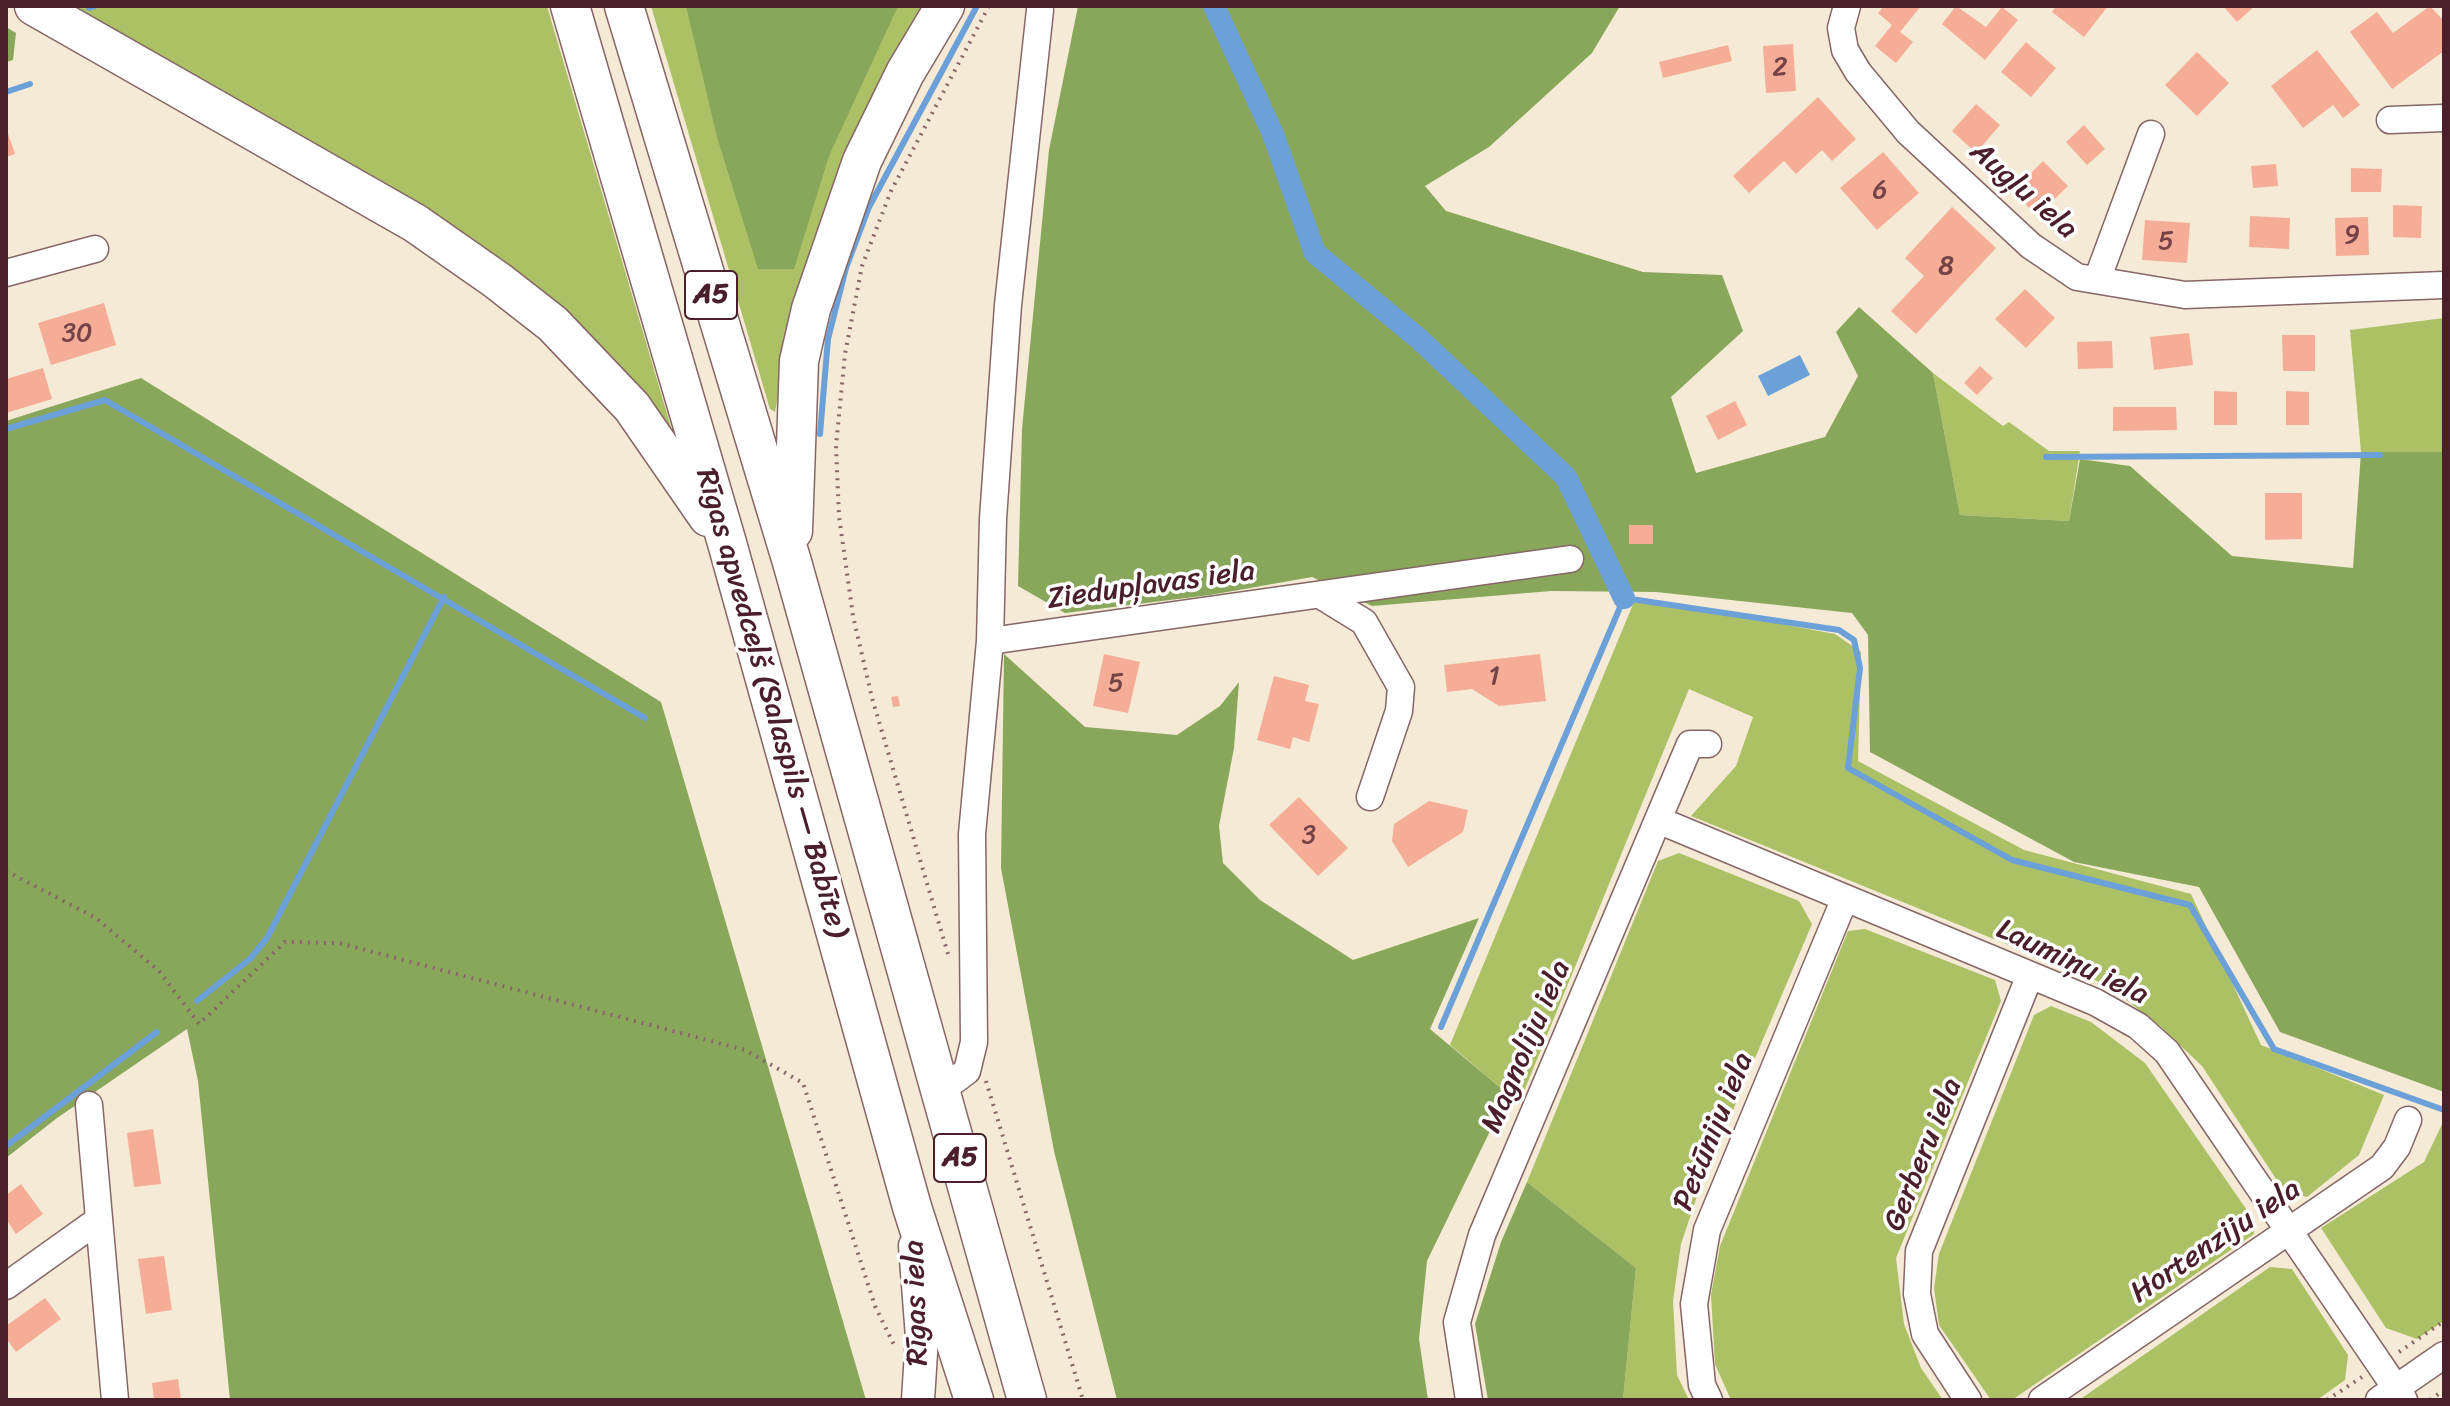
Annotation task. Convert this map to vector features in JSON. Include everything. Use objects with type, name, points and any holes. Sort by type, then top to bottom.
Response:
[{"type":"highway","points":[[34,6],[415,223],[553,324],[632,407],[727,543]]},
{"type":"highway","name":"Rīgas apvedceļš (Salaspils — Babīte)","points":[[570,6],[727,543],[912,1207],[974,1400]]},
{"type":"highway","name":"Rīgas apvedceļš (Salaspils — Babīte)","points":[[624,6],[792,562],[1027,1400]]},
{"type":"highway","points":[[792,562],[799,361],[811,309],[831,242],[862,161],[905,73],[945,6]]},
{"type":"main road","name":"Rīgas iela","points":[[912,1207],[922,1337],[918,1400]]},
{"type":"street","name":"Augļu iela","points":[[1847,6],[1841,28],[1845,50],[1858,72],[1908,132],[2031,246],[2077,277],[2185,295],[2444,285]]},
{"type":"street","points":[[939,1083],[955,1080],[967,1071],[974,1042],[972,834],[990,641],[993,519],[1008,305],[1040,10]]},
{"type":"street","points":[[2390,120],[2444,118]]},
{"type":"street","points":[[2097,280],[2151,134]]},
{"type":"street","points":[[6,273],[95,249]]},
{"type":"street","name":"Ziedupļavas iela","points":[[990,641],[1570,559]]},
{"type":"street","points":[[1320,595],[1364,622],[1401,687],[1399,711],[1370,797]]},
{"type":"street","name":"Magnoliju iela","points":[[1469,1400],[1463,1382],[1457,1322],[1482,1235],[1690,744],[1708,744]]},
{"type":"street","name":"Laumiņu iela","points":[[1658,820],[2095,1002],[2138,1026],[2167,1052],[2393,1396]]},
{"type":"street","name":"Petūniju iela","points":[[1709,1400],[1702,1385],[1694,1304],[1707,1230],[1845,898]]},
{"type":"street","name":"Gerberu iela","points":[[1968,1400],[1925,1334],[1917,1294],[1919,1251],[2030,975]]},
{"type":"street","points":[[89,1105],[115,1400]]},
{"type":"street","name":"Hortenziju iela","points":[[2042,1400],[2382,1167],[2397,1147],[2408,1120]]},
{"type":"street","points":[[6,1286],[97,1221]]},
{"type":"street","points":[[2393,1396],[2444,1355]]},
{"type":"path","points":[[952,967],[872,698],[853,616],[839,516],[836,446],[845,354],[862,266],[891,191],[989,6]]},
{"type":"path","points":[[6,871],[96,918],[159,971],[199,1024],[285,942],[339,943],[745,1050],[803,1083],[875,1306],[900,1358]]},
{"type":"path","points":[[974,1042],[1083,1400]]},
{"type":"path","points":[[2430,1400],[2443,1393]]},
{"type":"green space","points":[[61,6],[547,6],[678,451],[615,380]]},
{"type":"green space","points":[[651,6],[929,6],[838,179],[814,238],[796,298],[775,412],[770,409]]},
{"type":"green space","points":[[686,6],[898,6],[829,156],[794,269],[758,269],[717,137]]},
{"type":"green space","points":[[1078,6],[1620,6],[1592,53],[1489,147],[1425,186],[1446,211],[1643,272],[1722,275],[1743,331],[1671,397],[1696,473],[1825,437],[1858,376],[1836,332],[1859,307],[1933,373],[1960,515],[2069,521],[2080,459],[2130,466],[2232,556],[2353,568],[2361,452],[2444,452],[2444,1092],[2280,1032],[2199,887],[2074,862],[1870,752],[1868,635],[1852,613],[1656,592],[1551,591],[1372,606],[1312,577],[1210,595],[1065,613],[1018,586],[1022,429],[1049,150]]},
{"type":"green space","points":[[6,27],[16,33],[13,60],[6,62]]},
{"type":"green space","points":[[2444,318],[2444,452],[2361,452],[2350,330]]},
{"type":"green space","points":[[1933,373],[2003,426],[2009,422],[2049,451],[2080,451],[2069,521],[1960,515]]},
{"type":"green space","points":[[141,378],[661,702],[866,1400],[230,1400],[198,1081],[187,1029],[57,1118],[6,1158],[6,421]]},
{"type":"green space","points":[[1636,597],[1835,634],[1861,652],[1858,761],[2024,850],[2191,894],[2261,1045],[2384,1095],[2359,1155],[2307,1197],[2284,1191],[2202,1066],[2161,1027],[2107,985],[1691,816],[1736,766],[1753,717],[1689,689],[1520,1101],[1508,1094],[1450,1045]]},
{"type":"green space","points":[[1004,654],[1085,727],[1177,735],[1220,706],[1239,682],[1234,748],[1219,826],[1223,863],[1260,900],[1353,960],[1479,918],[1430,1029],[1508,1094],[1427,1261],[1419,1339],[1428,1400],[1117,1400],[1054,1151],[1001,868]]},
{"type":"green space","points":[[1679,853],[1799,901],[1812,924],[1699,1190],[1681,1244],[1673,1301],[1677,1375],[1689,1400],[1623,1400],[1636,1268],[1527,1182],[1658,861]]},
{"type":"green space","points":[[1865,929],[1995,980],[2001,1001],[1896,1258],[1904,1324],[1921,1368],[1943,1400],[1731,1400],[1715,1364],[1711,1295],[1720,1246],[1848,931]]},
{"type":"green space","points":[[2051,1006],[2091,1022],[2145,1063],[2251,1216],[2254,1234],[2012,1400],[1991,1400],[1939,1325],[1934,1288],[1939,1254],[2034,1015]]},
{"type":"green space","points":[[2444,1120],[2444,1321],[2417,1339],[2386,1328],[2321,1228],[2424,1162]]},
{"type":"green space","points":[[1527,1182],[1636,1268],[1623,1400],[1488,1400],[1475,1324],[1501,1242]]},
{"type":"green space","points":[[2270,1267],[2292,1269],[2348,1355],[2345,1380],[2317,1400],[2079,1400]]},
{"type":"water","points":[[1800,355],[1810,375],[1768,396],[1758,376]]},
{"type":"building","points":[[1884,6],[1921,6],[1900,32],[1913,42],[1896,63],[1875,46],[1892,25],[1878,13]]},
{"type":"building","points":[[1956,6],[1986,27],[2002,7],[2018,20],[1985,60],[1942,24]]},
{"type":"building","points":[[2056,6],[2108,6],[2084,37],[2052,12]]},
{"type":"building","points":[[2223,6],[2255,6],[2237,22]]},
{"type":"building","points":[[2430,6],[2444,21],[2444,51],[2392,89],[2350,32],[2377,12],[2393,33]]},
{"type":"building","points":[[2026,42],[2056,68],[2031,97],[2001,72]]},
{"type":"building","points":[[1793,44],[1796,91],[1766,93],[1763,46]]},
{"type":"building","points":[[1728,45],[1732,61],[1663,78],[1659,62]]},
{"type":"building","points":[[2317,50],[2360,105],[2343,118],[2333,105],[2303,128],[2271,86]]},
{"type":"building","points":[[2197,52],[2229,83],[2197,116],[2165,85]]},
{"type":"building","points":[[1818,97],[1856,139],[1832,161],[1822,150],[1796,174],[1784,161],[1749,193],[1733,176]]},
{"type":"building","points":[[1976,104],[2000,125],[1976,153],[1952,131]]},
{"type":"building","points":[[2084,125],[2105,149],[2087,165],[2066,142]]},
{"type":"building","points":[[6,128],[15,154],[6,157]]},
{"type":"building","points":[[1883,152],[1919,193],[1877,230],[1840,188]]},
{"type":"building","points":[[2043,161],[2068,186],[2037,216],[2013,191]]},
{"type":"building","points":[[2276,164],[2278,186],[2253,188],[2251,166]]},
{"type":"building","points":[[2351,168],[2382,169],[2381,192],[2351,192]]},
{"type":"building","points":[[2393,205],[2422,206],[2421,238],[2393,237]]},
{"type":"building","points":[[1952,207],[1996,248],[1916,334],[1891,311],[1924,276],[1905,258]]},
{"type":"building","points":[[2250,216],[2290,218],[2289,249],[2249,247]]},
{"type":"building","points":[[2368,217],[2369,255],[2336,256],[2335,218]]},
{"type":"building","points":[[2145,220],[2190,223],[2187,263],[2142,260]]},
{"type":"building","points":[[2025,289],[2055,318],[2026,348],[1995,319]]},
{"type":"building","points":[[104,303],[116,345],[51,365],[38,323]]},
{"type":"building","points":[[2189,333],[2193,365],[2154,370],[2150,337]]},
{"type":"building","points":[[2282,335],[2315,335],[2315,371],[2283,371]]},
{"type":"building","points":[[2112,341],[2113,368],[2078,369],[2077,342]]},
{"type":"building","points":[[1980,366],[1993,378],[1977,395],[1964,383]]},
{"type":"building","points":[[43,368],[52,399],[6,413],[6,379]]},
{"type":"building","points":[[2214,391],[2237,392],[2237,425],[2214,425]]},
{"type":"building","points":[[2286,391],[2309,392],[2309,425],[2286,425]]},
{"type":"building","points":[[1735,401],[1747,425],[1718,440],[1706,416]]},
{"type":"building","points":[[2113,407],[2176,407],[2177,430],[2113,431]]},
{"type":"building","points":[[2265,493],[2302,493],[2302,539],[2265,540]]},
{"type":"building","points":[[1629,525],[1653,525],[1653,544],[1629,544]]},
{"type":"building","points":[[1104,654],[1140,662],[1128,713],[1093,706]]},
{"type":"building","points":[[1540,654],[1546,701],[1499,706],[1472,689],[1447,692],[1444,665]]},
{"type":"building","points":[[1274,676],[1309,685],[1305,701],[1319,704],[1309,742],[1293,737],[1290,749],[1257,740]]},
{"type":"building","points":[[898,696],[900,706],[893,707],[891,697]]},
{"type":"building","points":[[1299,797],[1348,848],[1318,876],[1269,825]]},
{"type":"building","points":[[1429,801],[1468,810],[1463,832],[1408,867],[1392,841],[1394,824]]},
{"type":"building","points":[[153,1129],[161,1184],[134,1187],[127,1133]]},
{"type":"building","points":[[21,1184],[43,1214],[16,1234],[6,1219],[6,1195]]},
{"type":"building","points":[[164,1256],[172,1310],[146,1314],[138,1259]]},
{"type":"building","points":[[45,1298],[61,1319],[16,1352],[6,1338],[6,1326]]},
{"type":"building","points":[[178,1379],[181,1400],[154,1400],[152,1383]]},
{"type":"waterway","points":[[89,8],[95,6]]},
{"type":"waterway","points":[[820,434],[828,339],[846,268],[869,207],[977,6]]},
{"type":"waterway","points":[[1214,6],[1273,134],[1315,253],[1418,338],[1566,477],[1624,598]]},
{"type":"waterway","points":[[6,92],[30,84]]},
{"type":"waterway","points":[[6,429],[105,400],[645,718]]},
{"type":"waterway","points":[[2046,457],[2380,455]]},
{"type":"waterway","points":[[197,1001],[250,959],[267,938],[444,597]]},
{"type":"waterway","points":[[1441,1027],[1624,598],[1839,630],[1854,640],[1860,668],[1848,768],[2012,860],[2190,905],[2274,1049],[2444,1110]]},
{"type":"waterway","points":[[6,1146],[157,1032]]}]
